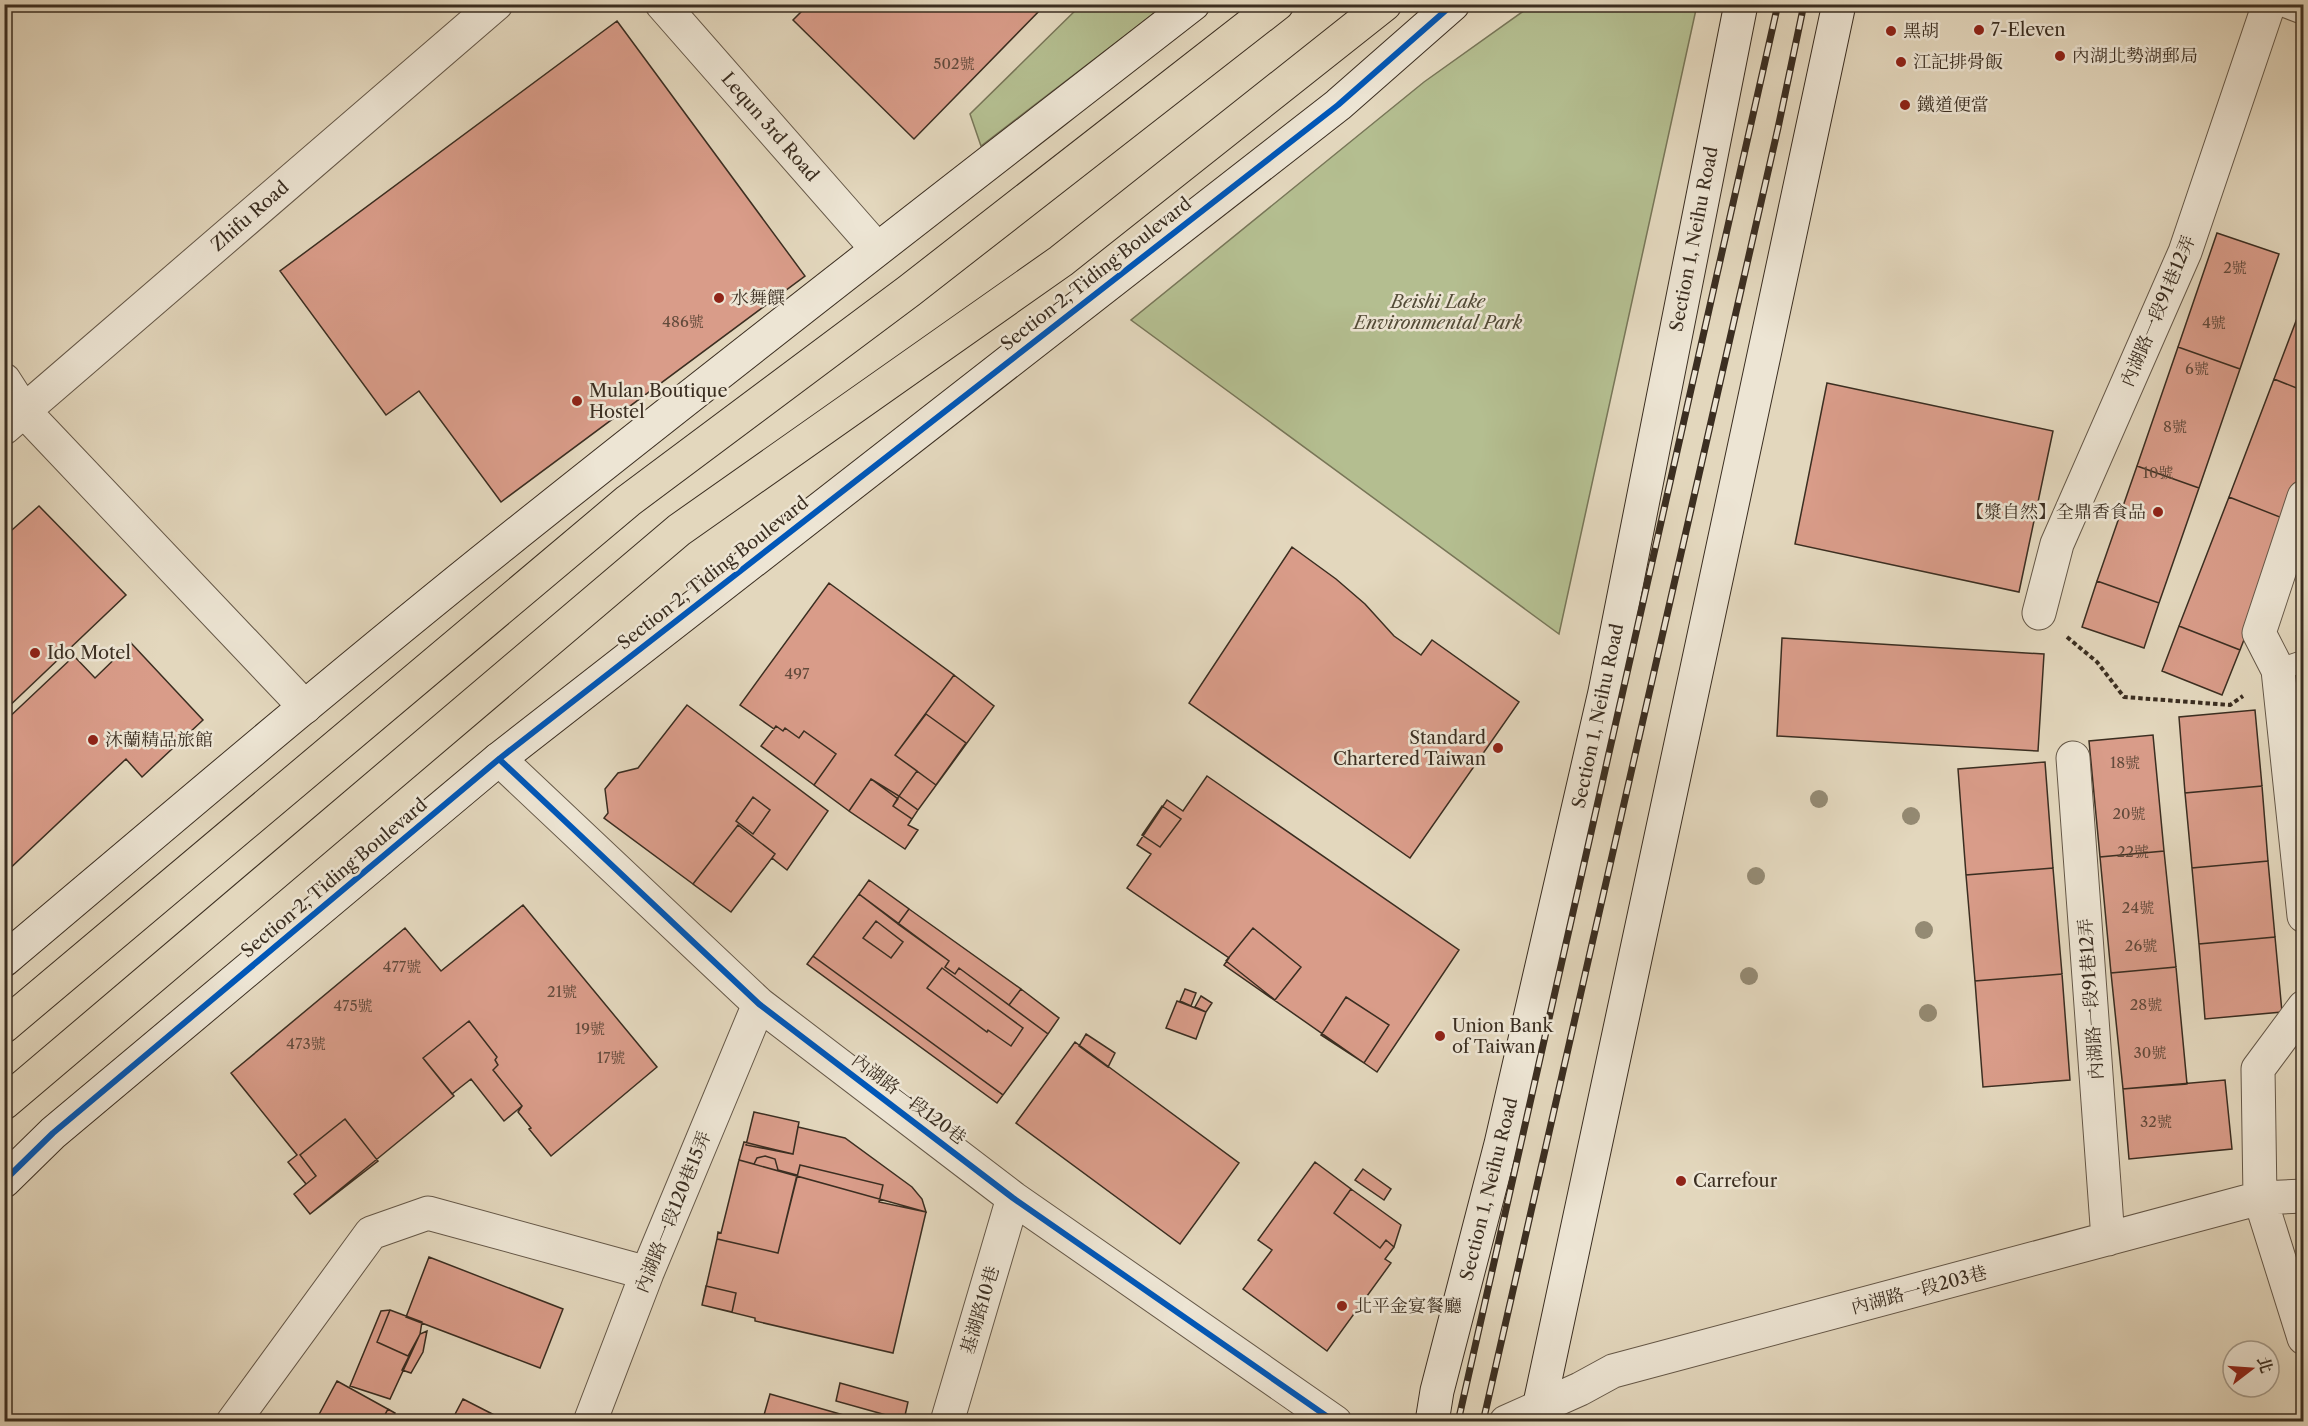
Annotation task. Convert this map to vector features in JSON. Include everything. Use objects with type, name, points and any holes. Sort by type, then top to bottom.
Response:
[{"type":"highway","points":[[4,1026],[628,501],[919,283],[1277,4]]},
{"type":"highway","name":"Section 2, Tiding Boulevard","points":[[4,1103],[679,530],[1061,261],[1385,4]]},
{"type":"street","name":"Zhifu Road","points":[[14,419],[496,4]]},
{"type":"street","name":"Lequn 3rd Road","points":[[663,4],[877,249]]},
{"type":"street","points":[[4,960],[304,707],[504,543],[1193,4]]},
{"type":"street","name":"Section 2, Tiding Boulevard","points":[[4,1181],[53,1133],[499,759],[1338,105],[1454,4]]},
{"type":"street","points":[[1338,105],[1478,4]]},
{"type":"street","name":"Section 1, Neihu Road","points":[[1431,1422],[1501,1144],[1605,692],[1741,4]]},
{"type":"street","points":[[1538,1414],[1839,4]]},
{"type":"street","name":"內湖路一段91巷12弄","points":[[2039,613],[2057,544],[2185,252],[2269,4]]},
{"type":"street","points":[[4,380],[14,419],[304,707]]},
{"type":"street","points":[[2304,497],[2259,633],[2291,666],[2304,916]]},
{"type":"street","name":"內湖路一段91巷12弄","points":[[2073,758],[2108,1239]]},
{"type":"street","name":"內湖路一段120巷","points":[[499,759],[759,1004],[1014,1197],[1335,1422]]},
{"type":"street","name":"內湖路一段120巷15弄","points":[[590,1422],[647,1274],[759,1004]]},
{"type":"street","points":[[2304,1007],[2258,1069],[2260,1198],[2304,1338]]},
{"type":"street","name":"內湖路一段203巷","points":[[1506,1422],[1538,1414],[1613,1371],[2260,1198],[2304,1196]]},
{"type":"street","name":"基湖路10巷","points":[[947,1422],[1014,1197]]},
{"type":"street","points":[[233,1422],[370,1233],[428,1213],[647,1274]]},
{"type":"lane","points":[[2278,4],[2304,14]]},
{"type":"path","points":[[2039,613],[2097,662],[2124,697],[2230,705],[2291,666]]},
{"type":"green space","points":[[1082,4],[1165,5],[981,146],[970,114]]},
{"type":"green space","name":"Beishi Lake Environmental Park","points":[[1532,5],[1697,5],[1559,634],[1131,320],[1424,82]]},
{"type":"building","points":[[809,4],[1046,4],[914,139],[793,20]]},
{"type":"building","points":[[617,21],[805,276],[501,502],[419,391],[386,415],[280,271]]},
{"type":"building","points":[[2217,233],[2279,254],[2240,369],[2178,347]]},
{"type":"building","points":[[2304,300],[2304,391],[2274,379]]},
{"type":"building","points":[[2178,347],[2240,369],[2199,488],[2137,466]]},
{"type":"building","points":[[2274,379],[2304,391],[2304,485],[2290,521],[2229,497]]},
{"type":"building","points":[[1827,383],[2053,431],[2019,592],[1795,544]]},
{"type":"building","points":[[2137,466],[2199,488],[2159,603],[2097,581]]},
{"type":"building","points":[[2229,497],[2290,521],[2240,650],[2179,626]]},
{"type":"building","name":"Ido Motel","points":[[39,506],[126,595],[4,711],[4,537]]},
{"type":"building","points":[[1292,547],[1336,579],[1365,604],[1394,636],[1421,655],[1432,640],[1519,702],[1410,858],[1189,703]]},
{"type":"building","points":[[2097,581],[2159,603],[2144,648],[2082,627]]},
{"type":"building","points":[[829,583],[954,675],[895,755],[917,771],[899,796],[918,810],[912,819],[893,806],[898,799],[871,779],[849,811],[814,785],[836,754],[804,731],[799,738],[785,728],[783,731],[776,726],[774,729],[740,705]]},
{"type":"building","points":[[2179,626],[2240,650],[2222,695],[2162,671]]},
{"type":"building","points":[[1782,638],[2044,654],[2038,751],[1777,736]]},
{"type":"building","name":"沐蘭精品旅館","points":[[131,643],[203,720],[142,777],[126,759],[4,874],[4,722],[74,656],[95,678]]},
{"type":"building","points":[[954,675],[994,706],[918,810],[899,796],[917,771],[895,755]]},
{"type":"building","points":[[687,705],[828,811],[787,870],[772,858],[775,854],[738,825],[693,884],[604,818],[608,813],[605,789],[618,773],[638,768]]},
{"type":"building","points":[[2255,710],[2262,786],[2185,793],[2179,717]]},
{"type":"building","points":[[926,714],[966,743],[936,785],[895,755]]},
{"type":"building","points":[[776,726],[783,731],[785,728],[799,738],[804,731],[836,754],[814,785],[761,746]]},
{"type":"building","points":[[2153,735],[2164,851],[2100,857],[2089,741]]},
{"type":"building","points":[[2045,762],[2053,868],[1966,875],[1958,769]]},
{"type":"building","points":[[1207,776],[1459,950],[1377,1072],[1224,965],[1229,958],[1127,888],[1151,854],[1137,845],[1167,800],[1183,811]]},
{"type":"building","points":[[871,779],[899,796],[893,806],[912,819],[908,825],[918,830],[905,849],[849,811]]},
{"type":"building","points":[[2262,786],[2268,861],[2192,868],[2185,793]]},
{"type":"building","points":[[753,797],[770,810],[753,834],[736,821]]},
{"type":"building","points":[[1162,806],[1181,819],[1160,847],[1142,835]]},
{"type":"building","points":[[738,825],[775,854],[731,912],[693,884]]},
{"type":"building","points":[[2164,851],[2176,967],[2111,973],[2100,857]]},
{"type":"building","points":[[2268,861],[2275,937],[2199,944],[2192,868]]},
{"type":"building","points":[[2053,868],[2062,974],[1975,981],[1966,875]]},
{"type":"building","points":[[869,880],[909,909],[898,924],[859,894]]},
{"type":"building","points":[[859,894],[949,961],[945,967],[955,974],[959,968],[1048,1034],[1003,1095],[813,956]]},
{"type":"building","points":[[523,905],[657,1067],[551,1156],[518,1112],[522,1106],[493,1070],[498,1065],[495,1060],[497,1057],[469,1021],[423,1058],[454,1096],[310,1214],[294,1194],[306,1184],[288,1162],[297,1155],[231,1073],[405,928],[441,971]]},
{"type":"building","points":[[909,909],[1021,989],[1009,1005],[959,968],[955,974],[945,967],[949,961],[898,924]]},
{"type":"building","points":[[876,921],[903,942],[891,958],[863,938]]},
{"type":"building","points":[[1253,928],[1301,967],[1275,1000],[1226,961]]},
{"type":"building","points":[[2275,937],[2282,1012],[2205,1019],[2199,944]]},
{"type":"building","points":[[813,956],[1003,1095],[997,1103],[807,964]]},
{"type":"building","points":[[2176,967],[2187,1084],[2123,1089],[2111,973]]},
{"type":"building","points":[[942,968],[1023,1028],[1011,1046],[988,1030],[987,1032],[927,988]]},
{"type":"building","points":[[2062,974],[2070,1080],[1983,1087],[1975,981]]},
{"type":"building","points":[[1021,989],[1059,1018],[1048,1034],[1009,1005]]},
{"type":"building","points":[[1185,989],[1196,993],[1191,1006],[1180,1001]]},
{"type":"building","points":[[1201,996],[1212,1003],[1206,1012],[1195,1007]]},
{"type":"building","points":[[1346,997],[1389,1025],[1364,1063],[1321,1035]]},
{"type":"building","points":[[1177,1001],[1206,1012],[1196,1039],[1166,1028]]},
{"type":"building","points":[[469,1021],[497,1057],[495,1060],[498,1065],[493,1070],[522,1106],[504,1121],[471,1079],[452,1094],[423,1058]]},
{"type":"building","points":[[1086,1034],[1115,1053],[1108,1067],[1079,1046]]},
{"type":"building","points":[[1075,1042],[1239,1163],[1180,1244],[1016,1123]]},
{"type":"building","points":[[2225,1080],[2232,1149],[2129,1159],[2123,1089]]},
{"type":"building","points":[[754,1112],[799,1122],[793,1154],[746,1145]]},
{"type":"building","points":[[345,1119],[378,1161],[310,1214],[294,1194],[316,1176],[300,1155]]},
{"type":"building","points":[[798,1127],[845,1138],[912,1187],[922,1199],[926,1212],[739,1160],[744,1142],[793,1154]]},
{"type":"building","points":[[765,1156],[775,1159],[778,1170],[797,1175],[778,1253],[717,1239],[718,1232],[721,1233],[739,1160],[754,1164],[757,1158]]},
{"type":"building","points":[[1315,1162],[1351,1189],[1334,1213],[1380,1248],[1386,1240],[1394,1247],[1385,1259],[1391,1263],[1327,1351],[1243,1289],[1272,1250],[1258,1240]]},
{"type":"building","points":[[800,1165],[883,1185],[879,1202],[926,1212],[893,1353],[755,1321],[755,1318],[702,1305],[717,1239],[778,1253]]},
{"type":"building","points":[[1363,1169],[1391,1189],[1384,1200],[1355,1180]]},
{"type":"building","points":[[1351,1189],[1401,1225],[1394,1247],[1386,1240],[1380,1248],[1334,1213]]},
{"type":"building","points":[[429,1257],[563,1309],[540,1368],[406,1317]]},
{"type":"building","points":[[706,1286],[736,1293],[732,1312],[702,1305]]},
{"type":"building","points":[[390,1310],[422,1322],[420,1334],[408,1356],[377,1342]]},
{"type":"building","points":[[390,1310],[422,1322],[420,1334],[390,1399],[350,1386],[381,1311]]},
{"type":"building","points":[[427,1331],[423,1352],[411,1373],[402,1370],[420,1334]]},
{"type":"building","points":[[337,1381],[388,1409],[381,1422],[315,1422]]},
{"type":"building","points":[[337,1381],[395,1413],[390,1422],[315,1422]]},
{"type":"building","points":[[840,1383],[908,1402],[904,1420],[836,1401]]},
{"type":"building","points":[[770,1394],[868,1422],[762,1422]]},
{"type":"building","points":[[463,1399],[508,1422],[451,1422]]},
{"type":"building","points":[[388,1409],[395,1413],[390,1422],[381,1422]]},
{"type":"railway","points":[[1458,1422],[1778,4]]},
{"type":"railway","points":[[1483,1422],[1778,128],[1804,4]]},
{"type":"cycle path","points":[[4,1181],[53,1133],[499,759],[1338,105],[1453,4]]},
{"type":"cycle path","points":[[499,759],[759,1004],[1013,1198],[1335,1422]]},
{"type":"place","name":"7-Eleven","points":[[1979,30]]},
{"type":"place","name":"黑胡","points":[[1891,31]]},
{"type":"place","name":"內湖北勢湖郵局","points":[[2060,56]]},
{"type":"place","name":"江記排骨飯","points":[[1901,62]]},
{"type":"place","name":"鐵道便當","points":[[1905,105]]},
{"type":"place","name":"水舞饌","points":[[719,298]]},
{"type":"place","name":"Mulan Boutique Hostel","points":[[577,401]]},
{"type":"place","name":"【漿自然】全鼎香食品","points":[[2158,512]]},
{"type":"place","name":"Ido Motel","points":[[35,653]]},
{"type":"place","name":"沐蘭精品旅館","points":[[93,740]]},
{"type":"place","name":"Standard Chartered Taiwan","points":[[1498,748]]},
{"type":"place","name":"Union Bank of Taiwan","points":[[1440,1036]]},
{"type":"place","name":"Carrefour","points":[[1681,1181]]},
{"type":"place","name":"北平金宴餐廳","points":[[1342,1306]]}]
